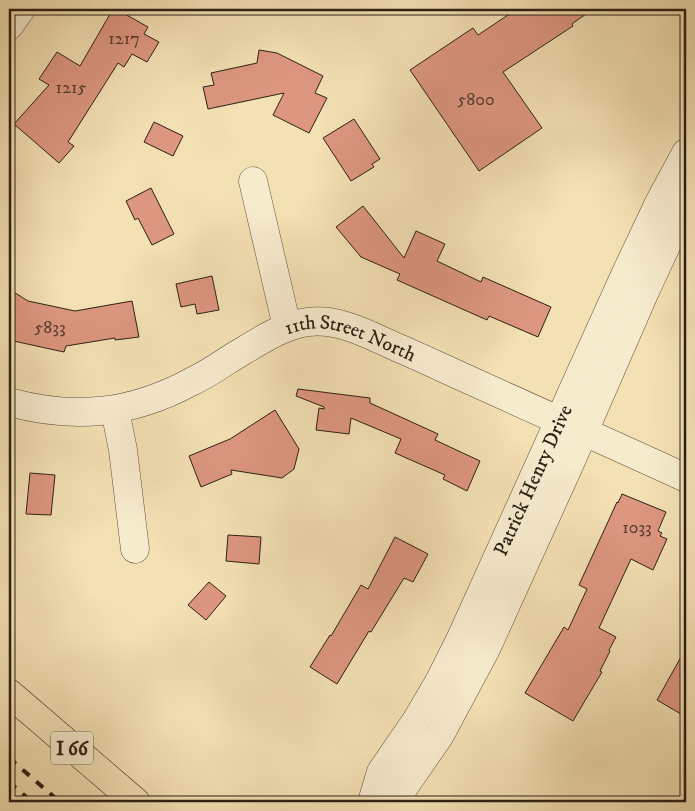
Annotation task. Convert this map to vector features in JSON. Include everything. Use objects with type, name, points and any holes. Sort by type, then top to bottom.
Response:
[{"type":"highway","name":"I 66","points":[[9,693],[136,802]]},
{"type":"street","points":[[9,26],[21,9]]},
{"type":"street","name":"Patrick Henry Drive","points":[[385,802],[404,787],[440,736],[486,649],[572,427],[625,275],[686,153]]},
{"type":"street","points":[[253,181],[287,327]]},
{"type":"street","name":"Patrick Henry Drive","points":[[372,802],[381,772],[416,721],[440,680],[647,287],[686,203]]},
{"type":"street","name":"11th Street North","points":[[9,402],[40,409],[89,412],[116,410],[136,405],[191,383],[254,344],[287,327],[308,322],[324,322],[359,331],[686,478]]},
{"type":"street","points":[[116,410],[136,549]]},
{"type":"building","points":[[113,9],[148,27],[144,34],[159,42],[147,62],[132,54],[124,67],[118,63],[68,142],[74,146],[59,163],[14,124],[49,85],[39,79],[57,52],[80,66]]},
{"type":"building","points":[[517,9],[593,9],[572,24],[573,26],[503,72],[542,128],[479,171],[410,70],[473,28],[478,35]]},
{"type":"building","points":[[259,50],[277,53],[323,76],[315,93],[327,98],[309,133],[273,115],[284,93],[208,109],[203,87],[214,85],[211,73],[257,63]]},
{"type":"building","points":[[354,119],[380,159],[372,164],[374,167],[351,181],[323,138]]},
{"type":"building","points":[[154,122],[183,136],[173,156],[144,142]]},
{"type":"building","points":[[151,188],[174,234],[152,245],[138,218],[135,220],[126,201]]},
{"type":"building","points":[[363,206],[404,258],[416,231],[445,244],[437,261],[481,282],[483,277],[551,307],[538,337],[489,316],[487,320],[397,280],[400,274],[361,257],[336,227]]},
{"type":"building","points":[[212,276],[219,310],[197,314],[195,304],[181,307],[176,284]]},
{"type":"building","points":[[9,289],[28,301],[75,311],[132,301],[139,337],[115,340],[115,338],[66,346],[64,352],[9,340]]},
{"type":"building","points":[[298,389],[370,398],[370,403],[438,434],[435,440],[480,461],[467,491],[443,479],[445,475],[395,453],[401,439],[351,418],[349,434],[316,430],[319,408],[324,409],[324,407],[296,396]]},
{"type":"building","points":[[275,410],[299,449],[294,469],[282,478],[231,470],[232,474],[201,487],[189,456],[230,439]]},
{"type":"building","points":[[30,473],[55,475],[51,515],[26,514]]},
{"type":"building","points":[[622,494],[666,512],[658,531],[662,533],[660,536],[667,539],[653,570],[631,559],[599,628],[616,637],[600,671],[602,672],[573,721],[525,693],[564,627],[568,630],[587,589],[579,585]]},
{"type":"building","points":[[228,535],[261,537],[259,564],[226,561]]},
{"type":"building","points":[[395,537],[428,554],[413,582],[404,578],[337,684],[310,667],[361,585],[368,589]]},
{"type":"building","points":[[209,582],[226,596],[206,620],[188,605]]},
{"type":"building","points":[[686,648],[686,717],[657,700]]},
{"type":"railway","points":[[9,758],[60,802]]},
{"type":"railway","points":[[9,782],[32,802]]}]
